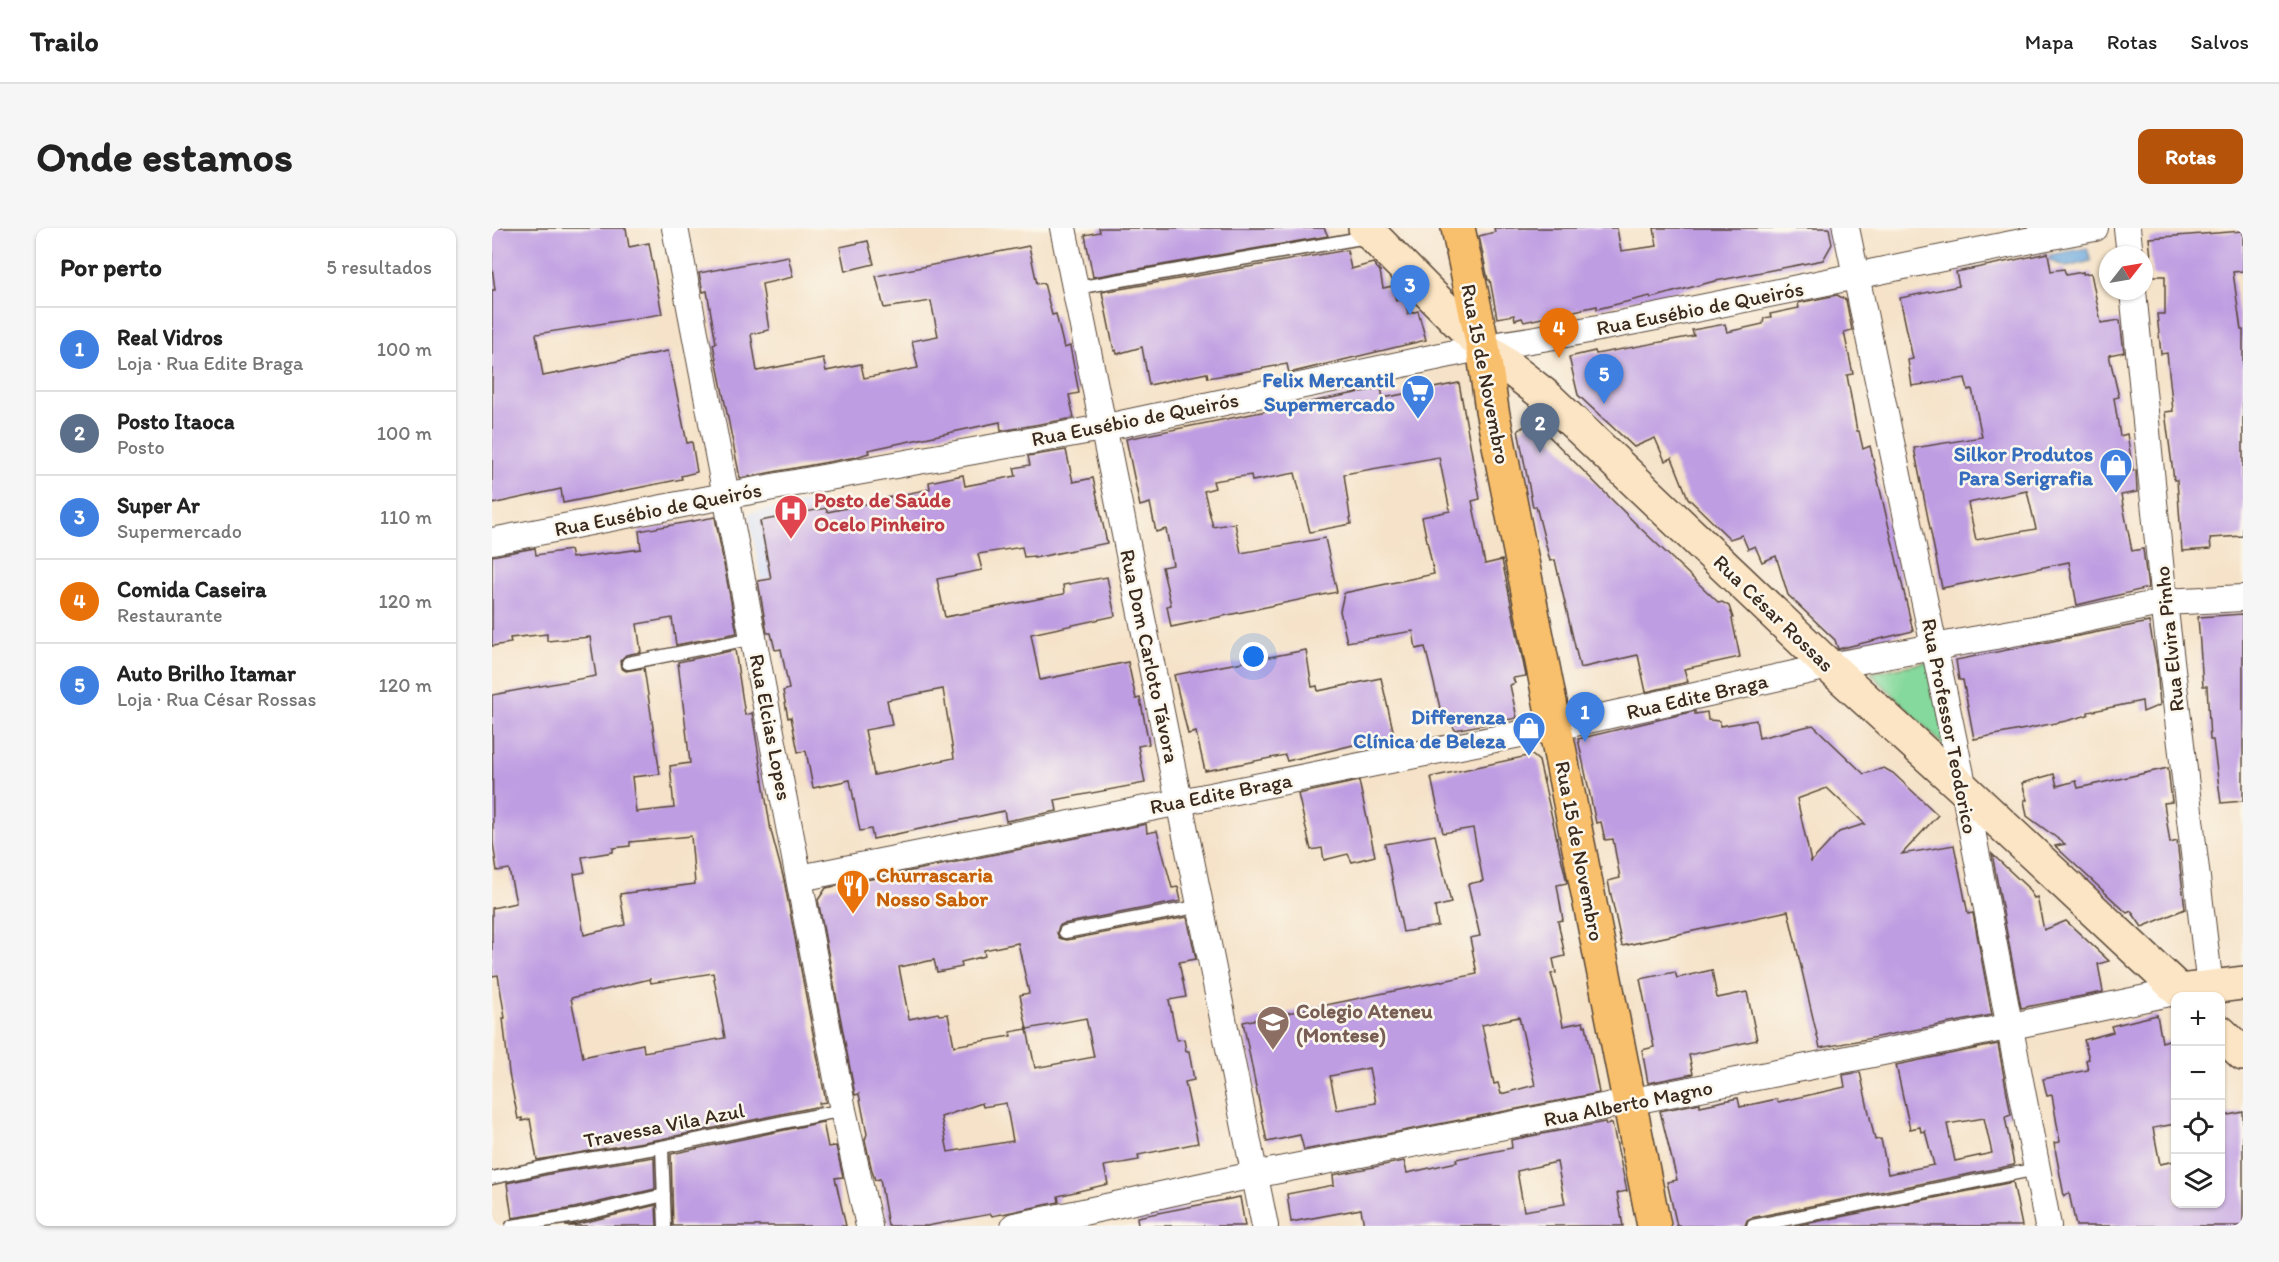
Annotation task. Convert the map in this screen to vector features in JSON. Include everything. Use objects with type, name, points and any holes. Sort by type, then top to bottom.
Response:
[{"type":"main road","name":"Rua 15 de Novembro","points":[[1458,228],[1654,1226]]},
{"type":"main road","name":"Rua César Rossas","points":[[1369,232],[1483,347],[1547,397],[1829,666],[2191,991]]},
{"type":"main road","name":"Rua Alberto Magno","points":[[2191,991],[2243,983]]},
{"type":"main road","points":[[2225,1037],[2243,1054]]},
{"type":"street","name":"Rua Elcias Lopes","points":[[675,228],[843,1110],[869,1226]]},
{"type":"street","name":"Rua Dom Carloto Távora","points":[[1063,228],[1265,1226]]},
{"type":"street","name":"Rua Professor Teodorico","points":[[1846,228],[1964,789],[2048,1226]]},
{"type":"street","name":"Rua Eusébio de Queirós","points":[[492,541],[726,495],[1102,428],[1483,347],[1544,339],[2095,228]]},
{"type":"street","points":[[2127,228],[2129,246]]},
{"type":"street","name":"Rua Elvira Pinho","points":[[2134,300],[2164,602],[2191,991]]},
{"type":"street","name":"Rua Edite Braga","points":[[800,878],[1556,727],[1829,666],[2067,623],[2164,602],[2243,598]]},
{"type":"street","name":"Rua Alberto Magno","points":[[1014,1226],[1256,1175],[2191,991]]},
{"type":"lane","points":[[1076,288],[1369,232]]},
{"type":"lane","points":[[628,663],[754,638]]},
{"type":"lane","points":[[1065,932],[1201,906]]},
{"type":"lane","name":"Travessa Vila Azul","points":[[492,1178],[557,1164],[662,1147],[843,1110]]},
{"type":"lane","points":[[662,1147],[665,1226]]},
{"type":"lane","points":[[1753,1226],[2037,1169]]},
{"type":"lane","points":[[512,1226],[576,1216],[664,1195]]},
{"type":"shaded area","name":"Posto de Saúde Ocelo Pinheiro","points":[[820,499],[833,567],[761,580],[749,513]]},
{"type":"green space","points":[[1933,661],[1951,753],[1871,673]]},
{"type":"water","points":[[2087,248],[2091,261],[2067,267],[2050,261],[2050,255]]},
{"type":"building","points":[[492,228],[626,228],[629,247],[649,243],[662,314],[536,334],[543,376],[668,351],[687,443],[692,442],[697,472],[681,476],[682,479],[563,503],[561,489],[492,504],[492,290],[495,290],[492,267]]},
{"type":"building","points":[[1099,228],[1324,228],[1328,236],[1093,277],[1085,235],[1100,232]]},
{"type":"building","points":[[1494,228],[1617,228],[1621,251],[1657,246],[1654,228],[1829,228],[1832,244],[1823,260],[1711,282],[1651,298],[1650,296],[1597,309],[1597,306],[1524,322],[1522,318],[1515,320],[1514,315],[1497,318],[1479,236],[1495,232]]},
{"type":"building","points":[[2243,231],[2243,271],[2233,272],[2241,330],[2243,330],[2243,536],[2210,538],[2211,549],[2182,551],[2177,480],[2174,480],[2165,412],[2173,411],[2167,353],[2161,354],[2157,314],[2165,314],[2165,276],[2153,276],[2153,246],[2150,246],[2149,238]]},
{"type":"building","points":[[868,241],[874,264],[845,271],[840,247]]},
{"type":"building","points":[[1029,246],[1037,284],[1044,283],[1052,315],[1056,314],[1064,348],[1070,346],[1079,393],[1069,395],[1074,418],[1001,431],[1000,422],[868,450],[869,453],[856,457],[740,478],[713,344],[716,343],[707,291],[703,292],[699,273],[788,256],[793,277],[762,284],[769,330],[751,334],[757,371],[823,358],[826,371],[861,364],[864,378],[918,368],[912,341],[938,336],[931,301],[884,308],[876,276]]},
{"type":"building","points":[[1347,250],[1351,269],[1373,263],[1380,271],[1383,288],[1393,286],[1396,301],[1405,299],[1408,314],[1418,311],[1426,340],[1289,373],[1287,364],[1208,378],[1207,373],[1149,385],[1142,347],[1117,354],[1116,350],[1114,351],[1102,292]]},
{"type":"building","points":[[2048,253],[2051,271],[2064,269],[2066,275],[2091,273],[2101,323],[2120,320],[2124,352],[2109,355],[2119,397],[2114,398],[2120,436],[2127,434],[2133,471],[2136,470],[2137,492],[2121,495],[2132,551],[2143,549],[2148,588],[2077,605],[2069,562],[1942,588],[1914,448],[1982,437],[1972,389],[1968,390],[1965,378],[1912,386],[1908,360],[1913,359],[1900,298],[1959,286],[1956,272]],"holes":[[[2027,491],[2036,529],[1976,540],[1968,503]]]},
{"type":"building","points":[[1837,295],[1846,300],[1852,330],[1844,332],[1853,374],[1847,375],[1857,431],[1859,431],[1863,449],[1870,446],[1913,631],[1838,649],[1835,640],[1788,595],[1776,556],[1762,562],[1755,546],[1748,549],[1742,535],[1730,539],[1688,498],[1672,458],[1665,461],[1655,438],[1634,447],[1578,395],[1569,357],[1694,336],[1692,330],[1725,324],[1727,332],[1763,324],[1764,318],[1771,317],[1770,314],[1799,308],[1798,303]]},
{"type":"building","points":[[1459,383],[1480,499],[1472,501],[1485,564],[1502,560],[1526,676],[1513,678],[1515,683],[1510,685],[1517,718],[1455,730],[1449,719],[1443,720],[1425,647],[1416,649],[1413,631],[1347,642],[1340,611],[1344,593],[1434,574],[1422,517],[1450,511],[1439,457],[1344,474],[1351,524],[1310,532],[1295,473],[1252,481],[1251,475],[1213,481],[1215,488],[1204,491],[1213,527],[1235,523],[1241,553],[1325,538],[1337,592],[1171,627],[1167,606],[1171,605],[1162,567],[1173,565],[1166,529],[1156,532],[1150,503],[1140,506],[1126,439],[1381,388],[1383,398]]},
{"type":"building","points":[[1534,421],[1637,525],[1719,603],[1722,602],[1729,606],[1740,657],[1684,669],[1688,682],[1646,692],[1638,655],[1580,668],[1555,560],[1550,561],[1536,506],[1533,507],[1518,430]]},
{"type":"building","points":[[1066,450],[1073,482],[1093,478],[1107,543],[1034,558],[1034,556],[1024,557],[1022,547],[978,554],[982,570],[937,579],[945,617],[1064,594],[1063,585],[1107,577],[1115,616],[1031,634],[1040,680],[1128,662],[1136,699],[1140,698],[1149,744],[1138,746],[1145,783],[1055,800],[1057,811],[1006,821],[1004,811],[873,839],[871,829],[860,831],[850,780],[813,788],[806,751],[798,752],[783,691],[789,689],[781,649],[775,650],[771,633],[767,633],[758,581],[771,579],[760,521],[826,508],[827,512],[885,500],[885,498],[930,489],[929,482],[963,475],[965,486],[1016,476],[1014,468],[1030,465],[1028,456]],"holes":[[[943,689],[954,758],[874,775],[865,730],[892,725],[887,700]]]},
{"type":"building","points":[[715,517],[737,633],[676,645],[672,618],[637,624],[641,652],[626,655],[620,661],[621,668],[626,671],[644,668],[660,774],[632,777],[636,812],[674,808],[670,766],[690,763],[678,662],[735,650],[745,715],[752,713],[771,831],[784,880],[826,1102],[819,1103],[820,1106],[661,1139],[537,1160],[530,1119],[522,1121],[522,1118],[518,1119],[509,1073],[503,1018],[505,1018],[498,975],[492,976],[492,908],[516,903],[509,869],[497,871],[493,843],[492,695],[596,676],[590,637],[547,641],[547,634],[510,638],[511,643],[492,646],[492,556],[535,548],[536,555],[570,550],[572,558],[641,549],[639,531]],"holes":[[[691,836],[695,884],[620,894],[625,925],[584,935],[574,874],[585,872],[582,857],[613,852],[613,848],[630,846],[630,842]],[[713,973],[725,1038],[644,1052],[643,1044],[583,1057],[571,998],[650,979],[651,983]]]},
{"type":"building","points":[[2243,614],[2243,801],[2221,803],[2213,740],[2210,740],[2207,686],[2203,686],[2198,617]]},
{"type":"building","points":[[2149,622],[2157,666],[2160,705],[2143,712],[2142,701],[2088,712],[2088,715],[2066,721],[1974,739],[1963,680],[1959,680],[1956,660]]},
{"type":"building","points":[[1306,650],[1312,687],[1317,686],[1318,691],[1381,678],[1396,743],[1375,748],[1374,740],[1287,761],[1285,755],[1205,771],[1196,732],[1188,734],[1174,675]]},
{"type":"building","points":[[1695,711],[1695,714],[1707,712],[1708,720],[1720,721],[1720,726],[1756,720],[1759,738],[1813,725],[1864,774],[1884,768],[1893,773],[1938,815],[1902,854],[1954,845],[1968,914],[1973,913],[1992,1015],[1820,1048],[1788,911],[1622,946],[1608,881],[1620,878],[1613,839],[1605,840],[1601,822],[1596,823],[1578,739]],"holes":[[[1827,788],[1865,824],[1839,832],[1811,862],[1797,799]]]},
{"type":"building","points":[[1532,755],[1539,761],[1567,883],[1557,885],[1563,920],[1558,921],[1565,956],[1553,959],[1556,973],[1551,974],[1563,1026],[1583,1022],[1584,1026],[1586,1025],[1599,1093],[1304,1150],[1300,1135],[1267,1142],[1243,1022],[1477,974],[1470,938],[1480,936],[1468,884],[1483,881],[1473,828],[1443,833],[1431,777]],"holes":[[[1519,1017],[1535,1085],[1501,1094],[1498,1083],[1494,1084],[1482,1025]],[[1369,1068],[1376,1103],[1337,1110],[1330,1076]]]},
{"type":"building","points":[[2168,768],[2172,802],[2164,803],[2170,843],[2177,841],[2185,909],[2142,927],[2131,911],[2127,913],[2055,846],[2065,844],[2027,816],[2024,800],[2027,800],[2022,783],[2054,774],[2057,786],[2076,781],[2078,788]]},
{"type":"building","points":[[1359,781],[1375,856],[1352,862],[1348,854],[1324,860],[1322,848],[1311,850],[1298,794]]},
{"type":"building","points":[[1146,824],[1147,833],[1157,831],[1172,888],[1178,887],[1181,901],[1063,924],[1059,926],[1057,933],[1059,938],[1067,940],[1187,917],[1196,959],[1179,962],[1186,997],[1169,1000],[1177,1040],[1184,1039],[1186,1051],[1189,1051],[1194,1080],[1185,1082],[1198,1143],[1138,1155],[1139,1160],[1104,1166],[1108,1184],[1058,1196],[1059,1202],[927,1226],[888,1226],[880,1179],[875,1180],[865,1140],[867,1134],[859,1094],[855,1095],[818,900],[826,888]],"holes":[[[1018,943],[1029,993],[1020,995],[1027,1029],[1010,1032],[1011,1036],[954,1046],[948,1014],[939,1015],[938,1013],[909,1019],[899,967],[934,960],[937,972],[962,967],[961,962],[985,956],[984,950]],[[1086,1018],[1094,1057],[1035,1068],[1027,1029]],[[982,1103],[983,1107],[1006,1103],[1013,1141],[948,1152],[941,1117]]]},
{"type":"building","points":[[1435,835],[1451,903],[1435,907],[1438,926],[1403,932],[1385,844]]},
{"type":"building","points":[[1992,854],[2027,887],[2034,898],[2037,897],[2044,930],[2066,921],[2109,961],[2098,964],[2103,992],[2021,1008]]},
{"type":"building","points":[[1712,970],[1717,998],[1747,992],[1757,1040],[1689,1055],[1693,1074],[1648,1083],[1642,1050],[1654,1047],[1640,979],[1675,972],[1677,978]]},
{"type":"building","points":[[2157,1015],[2162,1042],[2171,1039],[2171,1125],[2153,1128],[2160,1164],[2171,1162],[2171,1208],[2225,1208],[2225,1116],[2243,1112],[2243,1226],[2076,1226],[2069,1193],[2064,1196],[2054,1143],[2060,1142],[2052,1095],[2047,1096],[2043,1079],[2088,1070],[2086,1060],[2089,1059],[2084,1040],[2113,1032],[2111,1026]]},
{"type":"building","points":[[1998,1044],[2011,1115],[2005,1117],[2014,1165],[1751,1218],[1747,1220],[1745,1226],[1677,1226],[1667,1182],[1677,1180],[1660,1111],[1738,1098],[1740,1107],[1777,1099],[1778,1102],[1845,1087],[1843,1075],[1860,1072],[1875,1140],[1881,1139],[1888,1174],[1934,1165],[1925,1131],[1921,1132],[1920,1127],[1910,1129],[1896,1065]],"holes":[[[1984,1118],[1992,1153],[1955,1161],[1947,1124]]]},
{"type":"building","points":[[823,1122],[828,1147],[836,1146],[843,1177],[835,1178],[846,1226],[673,1226],[671,1154]]},
{"type":"building","points":[[1605,1122],[1606,1125],[1612,1123],[1627,1191],[1617,1193],[1623,1226],[1364,1226],[1361,1209],[1291,1222],[1287,1194],[1334,1185],[1333,1175],[1404,1161],[1407,1173],[1457,1162],[1456,1159],[1512,1148],[1511,1140]],"holes":[[[1557,1162],[1565,1204],[1524,1211],[1517,1171]]]},
{"type":"building","points":[[654,1157],[655,1189],[574,1208],[512,1218],[507,1183]]},
{"type":"building","points":[[2013,1182],[2022,1226],[1795,1226]]},
{"type":"building","points":[[1240,1197],[1245,1226],[1138,1226],[1137,1217]]},
{"type":"building","points":[[656,1205],[657,1226],[565,1226],[578,1224]]},
{"type":"place","name":"Super Ar","points":[[1410,315]]},
{"type":"place","name":"Comida Caseira","points":[[1559,358]]},
{"type":"place","name":"Auto Brilho Itamar","points":[[1604,404]]},
{"type":"place","name":"Felix Mercantil Supermercado","points":[[1418,420]]},
{"type":"place","name":"Posto Itaoca","points":[[1540,453]]},
{"type":"place","name":"Silkor Produtos Para Serigrafia","points":[[2116,494]]},
{"type":"place","name":"Posto de Saúde Ocelo Pinheiro","points":[[791,540]]},
{"type":"place","name":"Real Vidros","points":[[1585,742]]},
{"type":"place","name":"Differenza Clínica de Beleza","points":[[1529,757]]},
{"type":"place","name":"Churrascaria Nosso Sabor","points":[[853,915]]},
{"type":"place","name":"Colegio Ateneu (Montese)","points":[[1273,1051]]}]
